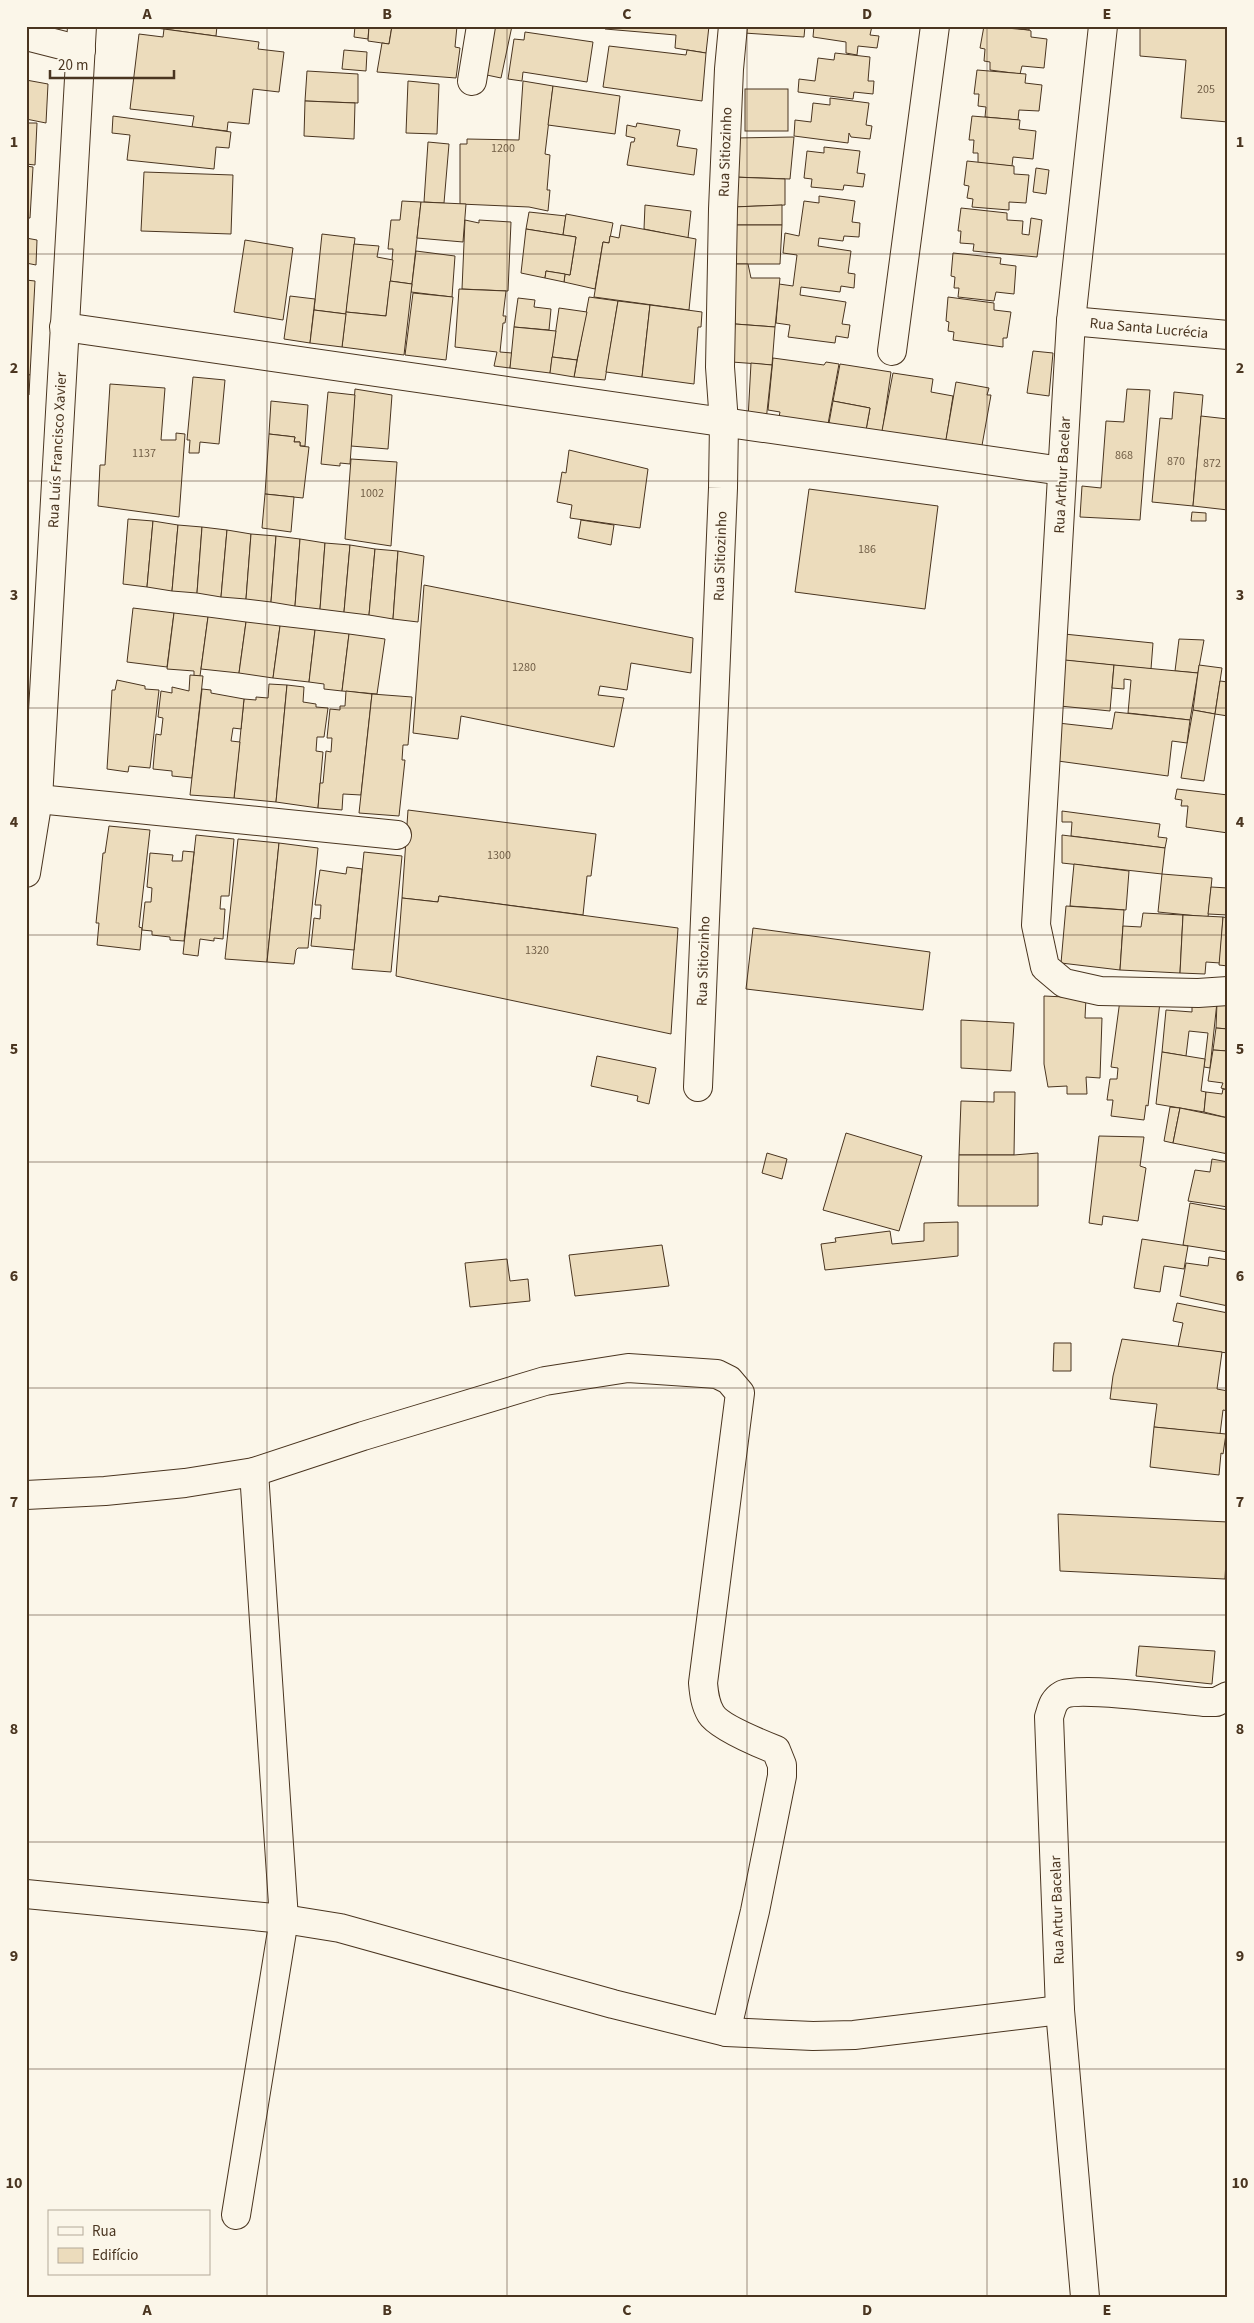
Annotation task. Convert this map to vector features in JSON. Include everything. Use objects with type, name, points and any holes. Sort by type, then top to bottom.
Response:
[{"type":"street","points":[[472,81],[481,26]]},
{"type":"street","name":"Rua Sitiozinho","points":[[698,1087],[724,423],[720,367],[720,328],[728,69],[733,26]]},
{"type":"street","points":[[892,351],[935,26]]},
{"type":"street","name":"Rua Arthur Bacelar","points":[[1103,26],[1071,320],[1036,925],[1045,968],[1064,983],[1100,991],[1198,993],[1228,991]]},
{"type":"street","points":[[26,36],[81,38]]},
{"type":"street","name":"Rua Luís Francisco Xavier","points":[[26,873],[38,799],[81,38]]},
{"type":"street","name":"Rua Santa Lucrécia","points":[[1071,320],[1228,335]]},
{"type":"street","points":[[64,327],[1062,471]]},
{"type":"street","points":[[38,799],[397,834]]},
{"type":"street","points":[[26,1494],[114,1490],[185,1483],[254,1472],[363,1436],[545,1381],[628,1368],[717,1374],[729,1380],[740,1393],[703,1683],[706,1705],[712,1716],[727,1727],[776,1750],[782,1765],[782,1776],[755,1911],[726,2032]]},
{"type":"street","points":[[236,2215],[284,1919],[254,1472]]},
{"type":"street","name":"Rua Artur Bacelar","points":[[1085,2297],[1060,2010],[1049,1717],[1054,1703],[1063,1694],[1091,1692],[1204,1702],[1216,1702],[1228,1696]]},
{"type":"street","points":[[26,1894],[284,1919],[340,1928],[613,2004],[726,2032],[813,2036],[854,2035],[1060,2010]]},
{"type":"building","points":[[141,26],[217,26],[216,36]]},
{"type":"building","points":[[355,26],[369,26],[368,39],[354,37]]},
{"type":"building","points":[[369,26],[392,26],[389,44],[368,41]]},
{"type":"building","points":[[392,26],[457,26],[455,47],[460,48],[456,78],[377,72],[382,43],[389,44]]},
{"type":"building","points":[[487,26],[512,26],[501,78],[482,74]]},
{"type":"building","points":[[605,26],[709,26],[706,53],[675,48],[676,35],[605,29]]},
{"type":"building","points":[[744,26],[805,26],[804,37],[744,33]]},
{"type":"building","points":[[814,26],[872,26],[870,35],[879,36],[877,48],[858,46],[857,55],[846,53],[846,42],[813,37]]},
{"type":"building","points":[[984,26],[1029,30],[1031,31],[1031,37],[1047,39],[1044,68],[1022,66],[1020,74],[990,70],[990,62],[984,61],[985,49],[980,48]]},
{"type":"building","points":[[998,26],[1029,26],[1029,30]]},
{"type":"building","points":[[1140,26],[1228,26],[1228,122],[1181,118],[1186,60],[1140,56]]},
{"type":"building","points":[[164,29],[259,42],[258,49],[284,52],[279,92],[253,89],[249,124],[228,122],[227,131],[192,127],[194,116],[130,109],[139,34],[163,37]]},
{"type":"building","points":[[525,32],[593,42],[587,82],[523,72],[522,81],[508,79],[514,39],[524,40]]},
{"type":"building","points":[[609,46],[686,55],[687,50],[706,53],[702,101],[603,87]]},
{"type":"building","points":[[344,50],[367,52],[366,71],[342,69]]},
{"type":"building","points":[[835,53],[870,57],[868,81],[874,81],[873,94],[854,92],[853,99],[798,92],[799,79],[815,81],[818,58],[834,60]]},
{"type":"building","points":[[977,70],[1026,74],[1025,83],[1042,85],[1039,111],[1019,110],[1018,120],[985,117],[986,107],[978,106],[979,94],[974,94]]},
{"type":"building","points":[[307,71],[358,74],[358,103],[305,101]]},
{"type":"building","points":[[26,80],[48,84],[46,123],[26,119]]},
{"type":"building","points":[[408,81],[439,84],[437,134],[406,133]]},
{"type":"building","points":[[523,81],[553,86],[545,154],[550,155],[547,190],[550,190],[548,211],[529,207],[460,204],[460,144],[467,144],[467,139],[519,140]]},
{"type":"building","points":[[553,86],[620,96],[615,134],[548,125]]},
{"type":"building","points":[[745,89],[788,89],[788,131],[745,131]]},
{"type":"building","points":[[830,98],[869,103],[866,125],[872,126],[870,139],[851,137],[849,133],[848,143],[794,136],[795,120],[811,122],[813,103],[830,105]]},
{"type":"building","points":[[305,101],[355,103],[354,139],[304,136]]},
{"type":"building","points":[[113,116],[231,132],[229,148],[216,147],[214,169],[127,160],[130,135],[112,133]]},
{"type":"building","points":[[972,116],[1020,120],[1019,129],[1036,131],[1033,159],[1013,157],[1012,166],[978,163],[978,153],[973,153],[974,140],[969,140]]},
{"type":"building","points":[[26,123],[37,123],[35,165],[26,164]]},
{"type":"building","points":[[637,123],[680,130],[677,146],[697,149],[694,175],[627,165],[631,142],[634,142],[635,138],[626,136],[627,125],[636,127]]},
{"type":"building","points":[[794,137],[790,179],[733,177],[735,138]]},
{"type":"building","points":[[428,142],[449,144],[444,203],[424,202]]},
{"type":"building","points":[[824,147],[860,151],[857,173],[865,174],[863,187],[844,185],[843,190],[811,187],[812,179],[804,178],[807,151],[824,153]]},
{"type":"building","points":[[967,161],[1014,166],[1014,174],[1029,175],[1026,203],[1009,202],[1009,210],[972,207],[973,199],[967,198],[969,186],[964,185]]},
{"type":"building","points":[[26,166],[33,167],[30,218],[26,218]]},
{"type":"building","points":[[1036,168],[1049,170],[1046,194],[1033,192]]},
{"type":"building","points":[[144,172],[233,175],[231,234],[141,231]]},
{"type":"building","points":[[733,177],[785,179],[785,205],[733,207]]},
{"type":"building","points":[[819,196],[855,201],[852,222],[860,223],[859,237],[844,236],[843,241],[819,238],[818,246],[851,251],[848,273],[855,274],[854,288],[841,286],[840,292],[801,287],[800,295],[846,302],[842,324],[850,325],[848,338],[836,336],[835,343],[788,337],[790,325],[776,323],[779,284],[793,286],[797,255],[783,253],[785,233],[799,236],[804,201],[819,203]]},
{"type":"building","points":[[402,201],[421,202],[412,284],[390,281],[393,249],[388,249],[391,220],[400,220]]},
{"type":"building","points":[[421,202],[466,204],[463,242],[417,238]]},
{"type":"building","points":[[645,205],[691,211],[688,238],[644,229]]},
{"type":"building","points":[[782,205],[782,225],[733,225],[733,207]]},
{"type":"building","points":[[961,208],[1007,213],[1007,220],[1023,221],[1022,234],[1029,235],[1031,218],[1042,220],[1037,257],[973,251],[974,244],[960,243],[961,231],[958,231]]},
{"type":"building","points":[[529,212],[566,216],[563,235],[526,229]]},
{"type":"building","points":[[566,214],[613,223],[609,243],[603,242],[595,289],[564,282],[565,274],[570,275],[576,237],[563,235]]},
{"type":"building","points":[[465,220],[479,223],[479,220],[511,222],[508,291],[462,289]]},
{"type":"building","points":[[621,225],[696,239],[689,310],[594,297],[603,242],[609,243],[610,236],[619,238]]},
{"type":"building","points":[[731,225],[782,225],[780,264],[733,264]]},
{"type":"building","points":[[526,229],[576,237],[570,275],[546,271],[545,278],[521,273]]},
{"type":"building","points":[[322,234],[355,238],[346,314],[314,310]]},
{"type":"building","points":[[26,238],[37,240],[36,265],[26,263]]},
{"type":"building","points":[[245,240],[293,248],[283,320],[234,312]]},
{"type":"building","points":[[354,244],[379,246],[377,257],[393,260],[386,316],[346,312]]},
{"type":"building","points":[[416,251],[455,256],[452,297],[411,292]]},
{"type":"building","points":[[953,253],[1001,258],[1000,264],[1016,266],[1014,294],[996,292],[994,301],[958,297],[959,288],[954,288],[955,277],[951,276]]},
{"type":"building","points":[[733,264],[748,264],[751,278],[780,278],[775,327],[735,324]]},
{"type":"building","points":[[546,271],[565,274],[564,282],[545,278]]},
{"type":"building","points":[[26,280],[35,281],[30,375],[26,374]]},
{"type":"building","points":[[390,281],[412,284],[404,355],[342,347],[346,312],[386,316]]},
{"type":"building","points":[[459,289],[506,291],[503,316],[506,316],[505,323],[503,323],[500,352],[512,353],[510,368],[494,366],[497,352],[455,347]]},
{"type":"building","points":[[413,293],[453,297],[446,360],[405,355]]},
{"type":"building","points":[[290,296],[315,299],[310,343],[284,339]]},
{"type":"building","points":[[589,297],[618,301],[605,380],[574,377]]},
{"type":"building","points":[[948,297],[994,303],[994,310],[1011,312],[1007,338],[1003,338],[1003,347],[953,340],[954,332],[948,331],[949,322],[946,321]]},
{"type":"building","points":[[518,298],[535,300],[534,307],[551,309],[549,330],[514,327]]},
{"type":"building","points":[[618,301],[650,305],[642,377],[606,372]]},
{"type":"building","points":[[650,305],[702,312],[701,327],[698,327],[694,384],[642,377]]},
{"type":"building","points":[[559,308],[587,312],[577,360],[552,357]]},
{"type":"building","points":[[314,310],[346,314],[342,347],[310,343]]},
{"type":"building","points":[[735,324],[775,327],[772,365],[732,362]]},
{"type":"building","points":[[514,327],[556,331],[550,373],[510,368]]},
{"type":"building","points":[[1033,351],[1053,353],[1049,396],[1027,393]]},
{"type":"building","points":[[552,357],[577,360],[574,377],[550,373]]},
{"type":"building","points":[[773,358],[824,365],[826,362],[839,364],[828,424],[779,417],[780,412],[768,410]]},
{"type":"building","points":[[751,363],[772,365],[766,421],[748,419]]},
{"type":"building","points":[[840,364],[891,372],[882,434],[866,430],[870,408],[833,401]]},
{"type":"building","points":[[893,373],[933,379],[931,392],[953,396],[945,447],[881,436]]},
{"type":"building","points":[[26,374],[30,375],[29,395],[26,394]]},
{"type":"building","points":[[193,377],[225,380],[219,444],[200,442],[199,453],[189,453],[190,440],[187,440]]},
{"type":"building","points":[[956,382],[989,388],[987,395],[991,395],[981,451],[945,445]]},
{"type":"building","points":[[110,384],[165,388],[161,440],[176,440],[176,433],[185,434],[179,517],[98,506],[100,465],[105,465]]},
{"type":"building","points":[[355,389],[392,395],[388,449],[351,446]]},
{"type":"building","points":[[1127,389],[1150,390],[1140,520],[1080,517],[1082,486],[1101,488],[1106,421],[1124,422]]},
{"type":"building","points":[[328,392],[355,395],[350,464],[340,463],[340,466],[321,464]]},
{"type":"building","points":[[1174,392],[1203,395],[1193,506],[1152,502],[1160,418],[1172,419]]},
{"type":"building","points":[[271,401],[308,405],[305,446],[300,446],[300,442],[294,442],[295,437],[269,434]]},
{"type":"building","points":[[833,401],[870,408],[866,430],[829,423]]},
{"type":"building","points":[[1201,416],[1228,419],[1228,510],[1193,506]]},
{"type":"building","points":[[269,434],[295,437],[294,442],[300,442],[300,446],[309,447],[303,498],[265,494]]},
{"type":"building","points":[[569,450],[648,469],[640,528],[570,518],[572,505],[557,502],[562,472],[566,473]]},
{"type":"building","points":[[351,459],[397,462],[391,546],[345,539]]},
{"type":"building","points":[[809,489],[938,506],[925,609],[795,592]]},
{"type":"building","points":[[265,494],[294,497],[291,532],[262,528]]},
{"type":"building","points":[[1192,512],[1206,513],[1206,521],[1191,521]]},
{"type":"building","points":[[128,519],[153,521],[147,587],[123,584]]},
{"type":"building","points":[[581,520],[614,525],[611,545],[578,538]]},
{"type":"building","points":[[153,521],[178,525],[172,591],[147,587]]},
{"type":"building","points":[[178,525],[202,527],[197,593],[172,591]]},
{"type":"building","points":[[202,527],[227,530],[221,597],[197,593]]},
{"type":"building","points":[[227,530],[251,534],[246,599],[221,597]]},
{"type":"building","points":[[251,534],[276,536],[271,602],[246,599]]},
{"type":"building","points":[[276,536],[300,539],[295,606],[271,602]]},
{"type":"building","points":[[300,539],[325,543],[320,609],[295,606]]},
{"type":"building","points":[[325,543],[350,545],[344,612],[320,609]]},
{"type":"building","points":[[350,545],[375,549],[369,615],[344,612]]},
{"type":"building","points":[[375,549],[398,551],[393,619],[369,615]]},
{"type":"building","points":[[398,551],[424,556],[418,622],[393,619]]},
{"type":"building","points":[[424,585],[693,638],[691,673],[631,663],[627,690],[600,686],[598,695],[624,698],[614,747],[461,716],[458,739],[413,733]]},
{"type":"building","points":[[133,608],[174,613],[167,667],[127,662]]},
{"type":"building","points":[[174,613],[208,617],[200,676],[194,676],[194,671],[167,669]]},
{"type":"building","points":[[208,617],[246,622],[239,673],[201,669]]},
{"type":"building","points":[[246,622],[280,626],[273,678],[239,673]]},
{"type":"building","points":[[280,626],[315,630],[309,682],[273,678]]},
{"type":"building","points":[[315,630],[349,634],[342,691],[324,689],[324,684],[309,682]]},
{"type":"building","points":[[349,634],[385,639],[377,694],[342,691]]},
{"type":"building","points":[[1064,634],[1153,643],[1151,669],[1062,660]]},
{"type":"building","points":[[1179,639],[1204,640],[1198,673],[1175,671]]},
{"type":"building","points":[[1065,660],[1114,665],[1110,711],[1060,706]]},
{"type":"building","points":[[1114,665],[1198,673],[1190,720],[1128,713],[1131,680],[1124,679],[1124,689],[1112,688]]},
{"type":"building","points":[[1199,665],[1222,668],[1215,714],[1193,710]]},
{"type":"building","points":[[190,675],[203,676],[192,778],[172,776],[172,771],[153,769],[156,734],[161,735],[163,718],[158,717],[161,691],[172,693],[172,687],[189,691]]},
{"type":"building","points":[[117,680],[145,686],[145,689],[159,690],[150,768],[129,766],[128,772],[107,769],[112,690],[115,690]]},
{"type":"building","points":[[1220,681],[1228,682],[1228,716],[1215,714]]},
{"type":"building","points":[[269,684],[287,685],[276,802],[234,798],[244,699],[268,698]]},
{"type":"building","points":[[287,685],[304,687],[303,702],[316,704],[316,707],[328,708],[324,737],[317,737],[316,751],[323,752],[318,808],[276,802]]},
{"type":"building","points":[[202,689],[211,690],[211,693],[244,699],[241,729],[233,728],[231,741],[240,742],[234,798],[190,795]]},
{"type":"building","points":[[346,691],[372,694],[361,795],[343,794],[342,810],[318,808],[326,751],[331,752],[332,738],[327,738],[330,709],[340,710],[340,706],[345,706]]},
{"type":"building","points":[[372,694],[412,697],[408,745],[403,745],[402,760],[405,760],[399,816],[359,813]]},
{"type":"building","points":[[1193,710],[1215,714],[1204,781],[1181,778]]},
{"type":"building","points":[[1115,712],[1190,720],[1187,743],[1172,741],[1168,776],[1058,761],[1058,723],[1112,729]]},
{"type":"building","points":[[1177,789],[1228,795],[1228,833],[1186,827],[1188,806],[1181,806],[1182,800],[1175,799]]},
{"type":"building","points":[[408,810],[596,834],[591,876],[587,876],[583,915],[439,896],[438,902],[402,898]]},
{"type":"building","points":[[1062,811],[1160,824],[1158,837],[1167,838],[1165,848],[1071,836],[1072,822],[1062,822]]},
{"type":"building","points":[[109,826],[150,830],[139,927],[142,928],[140,950],[97,945],[99,923],[96,923],[103,853],[105,853]]},
{"type":"building","points":[[196,835],[234,839],[229,896],[221,896],[220,909],[225,909],[223,939],[214,938],[214,941],[200,939],[198,956],[183,954]]},
{"type":"building","points":[[1062,835],[1165,848],[1162,874],[1062,863]]},
{"type":"building","points":[[238,839],[279,843],[267,962],[225,959]]},
{"type":"building","points":[[279,843],[318,848],[308,948],[298,948],[296,950],[294,964],[267,962]]},
{"type":"building","points":[[183,851],[194,852],[184,941],[170,940],[170,937],[152,935],[152,931],[142,930],[145,902],[151,902],[152,888],[147,887],[150,853],[173,855],[172,861],[182,861]]},
{"type":"building","points":[[364,852],[402,856],[391,972],[352,969]]},
{"type":"building","points":[[1074,864],[1129,871],[1126,910],[1070,906]]},
{"type":"building","points":[[347,867],[362,869],[354,950],[311,946],[314,918],[320,919],[321,905],[315,905],[320,870],[346,874]]},
{"type":"building","points":[[1162,874],[1212,878],[1208,917],[1158,912]]},
{"type":"building","points":[[1211,887],[1228,888],[1228,915],[1208,914]]},
{"type":"building","points":[[439,896],[678,928],[671,1034],[396,976],[402,898],[438,902]]},
{"type":"building","points":[[1066,906],[1124,910],[1120,970],[1061,963]]},
{"type":"building","points":[[1143,913],[1183,915],[1180,973],[1120,970],[1123,926],[1141,927]]},
{"type":"building","points":[[1183,915],[1223,917],[1220,963],[1206,962],[1205,974],[1180,973]]},
{"type":"building","points":[[1223,917],[1228,918],[1228,966],[1219,965]]},
{"type":"building","points":[[753,928],[930,952],[923,1010],[746,989]]},
{"type":"building","points":[[1044,996],[1086,998],[1085,1018],[1102,1018],[1100,1078],[1086,1077],[1087,1094],[1067,1094],[1067,1086],[1048,1087],[1044,1064]]},
{"type":"building","points":[[1120,1000],[1160,1002],[1148,1106],[1146,1105],[1144,1120],[1111,1116],[1113,1100],[1107,1100],[1110,1079],[1117,1079],[1118,1068],[1111,1067]]},
{"type":"building","points":[[1192,1002],[1217,1002],[1210,1068],[1204,1067],[1208,1033],[1189,1031],[1186,1056],[1162,1052],[1166,1010],[1192,1012]]},
{"type":"building","points":[[1217,1002],[1228,1003],[1228,1029],[1216,1028]]},
{"type":"building","points":[[961,1020],[1014,1023],[1011,1071],[961,1068]]},
{"type":"building","points":[[1216,1028],[1228,1029],[1228,1051],[1213,1050]]},
{"type":"building","points":[[1213,1050],[1228,1051],[1228,1090],[1221,1088],[1223,1083],[1208,1081]]},
{"type":"building","points":[[1162,1052],[1205,1059],[1201,1091],[1206,1092],[1204,1112],[1156,1104]]},
{"type":"building","points":[[597,1056],[656,1068],[649,1104],[637,1101],[638,1096],[591,1086]]},
{"type":"building","points":[[1223,1089],[1228,1090],[1228,1118],[1204,1112],[1206,1092],[1222,1094]]},
{"type":"building","points":[[994,1092],[1015,1092],[1014,1155],[959,1155],[961,1101],[994,1102]]},
{"type":"building","points":[[1170,1107],[1180,1108],[1173,1143],[1164,1141]]},
{"type":"building","points":[[1180,1108],[1228,1118],[1228,1154],[1173,1143]]},
{"type":"building","points":[[846,1133],[922,1156],[899,1231],[823,1210]]},
{"type":"building","points":[[1099,1136],[1144,1137],[1140,1166],[1146,1168],[1138,1221],[1103,1216],[1102,1225],[1089,1223]]},
{"type":"building","points":[[767,1153],[787,1159],[782,1179],[762,1173]]},
{"type":"building","points":[[1038,1153],[1038,1206],[958,1206],[959,1155]]},
{"type":"building","points":[[1212,1159],[1228,1162],[1228,1207],[1188,1201],[1195,1170],[1210,1172]]},
{"type":"building","points":[[1190,1203],[1228,1210],[1228,1252],[1183,1245]]},
{"type":"building","points":[[958,1222],[958,1256],[825,1270],[821,1244],[836,1242],[835,1238],[890,1231],[892,1244],[924,1241],[924,1223]]},
{"type":"building","points":[[1142,1239],[1188,1246],[1184,1269],[1164,1266],[1160,1292],[1134,1288]]},
{"type":"building","points":[[662,1245],[669,1286],[575,1296],[569,1255]]},
{"type":"building","points":[[1209,1257],[1228,1260],[1228,1306],[1180,1296],[1186,1263],[1208,1266]]},
{"type":"building","points":[[507,1259],[510,1281],[528,1279],[530,1301],[470,1307],[465,1263]]},
{"type":"building","points":[[1177,1303],[1228,1313],[1228,1353],[1178,1347],[1183,1323],[1173,1321]]},
{"type":"building","points":[[1122,1339],[1222,1352],[1217,1389],[1228,1391],[1228,1411],[1223,1410],[1220,1434],[1154,1427],[1157,1404],[1110,1399],[1113,1376]]},
{"type":"building","points":[[1054,1343],[1071,1343],[1071,1371],[1053,1371]]},
{"type":"building","points":[[1154,1427],[1226,1434],[1223,1454],[1221,1453],[1219,1475],[1150,1467]]},
{"type":"building","points":[[1058,1514],[1228,1522],[1225,1579],[1060,1571]]},
{"type":"building","points":[[1139,1646],[1215,1651],[1212,1684],[1136,1676]]}]
